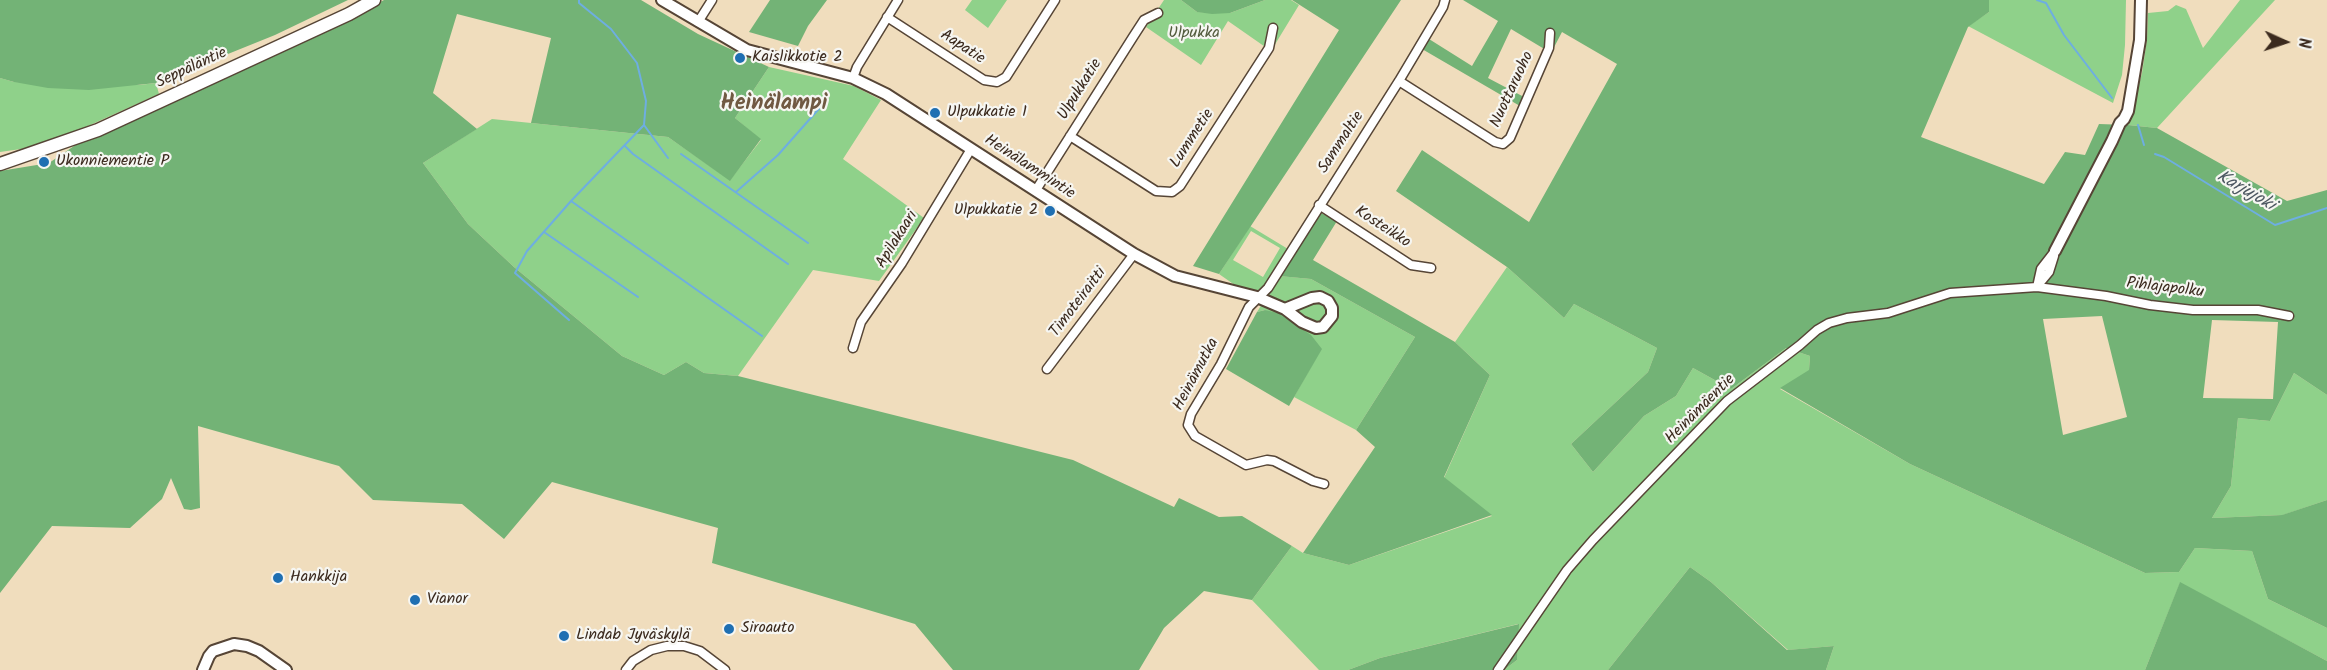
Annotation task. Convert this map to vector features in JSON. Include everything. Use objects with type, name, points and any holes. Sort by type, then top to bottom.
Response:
[{"type":"main road","name":"Seppäläntie","points":[[0,164],[98,130],[349,14],[374,0]]},
{"type":"main road","name":"Seppäläntie","points":[[0,157],[20,157]]},
{"type":"street","name":"Heinälammintie","points":[[663,0],[747,50],[853,78],[886,94],[1134,254],[1175,276],[1257,297],[1285,309]]},
{"type":"street","points":[[698,22],[712,0]]},
{"type":"street","points":[[853,78],[898,0]]},
{"type":"street","name":"Aapatie","points":[[887,18],[984,81],[997,82],[1006,78],[1055,0]]},
{"type":"street","name":"Sammaltie","points":[[1257,297],[1268,288],[1399,81],[1445,0]]},
{"type":"street","points":[[2037,287],[2049,272],[2055,251],[2120,123],[2120,111],[2130,93],[2138,61],[2141,0]]},
{"type":"street","name":"Ulpukkatie","points":[[1036,190],[1144,20],[1158,13]]},
{"type":"street","name":"Lummetie","points":[[1070,136],[1156,191],[1172,192],[1180,186],[1269,48],[1273,28]]},
{"type":"street","name":"Nuottaruoho","points":[[1399,81],[1495,142],[1503,144],[1510,138],[1549,48],[1550,33]]},
{"type":"street","name":"Apilakaari","points":[[853,348],[861,322],[902,263],[971,148]]},
{"type":"street","name":"Kosteikko","points":[[1319,206],[1411,265],[1431,268]]},
{"type":"street","name":"Timoteiraitti","points":[[1047,369],[1134,254]]},
{"type":"street","name":"Pihlajapolku","points":[[2037,287],[2193,310],[2258,310],[2289,316]]},
{"type":"street","name":"Heinämäentie","points":[[1498,670],[1567,570],[1593,540],[1727,401],[1817,330],[1838,321],[1888,313],[1950,292],[2037,287]]},
{"type":"street","name":"Heinämutka","points":[[1257,297],[1249,307],[1221,364],[1191,414],[1188,425],[1195,436],[1245,465],[1274,460],[1313,482],[1324,484]]},
{"type":"street","points":[[203,670],[209,656],[224,646],[240,644],[259,651],[286,670]]},
{"type":"street","points":[[626,670],[633,661],[651,650],[676,646],[700,651],[725,670]]},
{"type":"green space","points":[[0,0],[348,0],[275,35],[156,83],[89,90],[48,88],[0,78]]},
{"type":"green space","points":[[384,0],[641,0],[698,34],[769,67],[735,118],[761,139],[730,181],[668,137],[531,123],[551,38],[457,14],[433,93],[477,129],[423,163],[468,224],[514,267],[622,356],[664,375],[686,362],[704,373],[738,376],[1073,460],[1174,507],[1179,498],[1219,517],[1242,516],[1292,546],[1252,600],[1204,591],[1164,628],[1139,670],[953,670],[915,624],[712,563],[718,528],[552,482],[504,539],[462,504],[373,500],[339,466],[198,426],[200,508],[184,509],[171,478],[162,499],[130,528],[52,526],[0,593],[0,171],[49,163],[77,144],[352,17]]},
{"type":"green space","points":[[770,0],[827,0],[808,26],[798,46],[749,32]]},
{"type":"green space","points":[[972,0],[1007,0],[988,28],[965,10]]},
{"type":"green space","name":"Ulpukka","points":[[1164,0],[1181,0],[1197,12],[1230,13],[1265,0],[1291,0],[1299,5],[1271,51],[1228,21],[1201,65],[1146,27]]},
{"type":"green space","points":[[1181,0],[1265,0],[1230,13],[1212,14],[1197,12]]},
{"type":"green space","points":[[1292,0],[1401,0],[1219,274],[1193,266],[1339,30]]},
{"type":"green space","points":[[1463,0],[1989,0],[1989,12],[1968,27],[1921,137],[2044,184],[2065,152],[2085,155],[2099,124],[2157,128],[2287,201],[2327,190],[2327,395],[2294,373],[2270,421],[2238,418],[2231,486],[2212,518],[2282,515],[2327,500],[2327,628],[2268,599],[2252,551],[2195,548],[2179,572],[2145,573],[1910,464],[1780,388],[1809,370],[1810,356],[1786,348],[1731,389],[1693,368],[1676,396],[1644,416],[1593,472],[1571,444],[1648,372],[1657,348],[1574,304],[1564,318],[1507,267],[1396,191],[1422,150],[1529,222],[1617,64],[1562,32],[1551,53],[1511,29],[1488,78],[1524,97],[1520,106],[1422,49],[1429,39],[1472,66],[1498,21]],"holes":[[[2102,316],[2127,417],[2063,435],[2043,319]],[[2212,320],[2278,322],[2273,399],[2203,398]]]},
{"type":"green space","points":[[1989,0],[2126,0],[2122,75],[2113,103],[1968,26],[1989,12]]},
{"type":"green space","points":[[2240,0],[2275,0],[2157,128],[2128,125],[2142,73],[2148,13],[2168,11],[2176,5],[2186,9],[2203,48]]},
{"type":"green space","points":[[769,67],[854,86],[881,100],[843,159],[924,218],[879,281],[813,270],[738,376],[704,373],[686,362],[664,375],[622,356],[514,267],[468,224],[423,163],[492,119],[668,137],[730,180],[761,140],[735,118]]},
{"type":"green space","points":[[0,78],[14,82],[139,85],[156,83],[159,94],[68,135],[28,148],[0,152]]},
{"type":"green space","points":[[1317,211],[1337,221],[1313,260],[1455,342],[1490,375],[1444,477],[1492,515],[1349,565],[1303,553],[1375,447],[1356,430],[1415,337],[1311,279],[1279,276]]},
{"type":"green space","points":[[1250,226],[1293,252],[1280,276],[1311,279],[1415,337],[1356,430],[1294,397],[1321,349],[1265,310],[1257,312],[1262,304],[1219,274]],"holes":[[[1251,231],[1280,248],[1263,277],[1233,260]]]},
{"type":"green space","points":[[1507,267],[1564,318],[1574,304],[1657,348],[1648,372],[1571,444],[1593,472],[1644,416],[1676,396],[1693,368],[1731,389],[1786,348],[1810,356],[1809,371],[1780,389],[1910,464],[2145,573],[2179,572],[2195,548],[2252,551],[2268,599],[2327,628],[2327,661],[2180,583],[2145,670],[1826,670],[1834,646],[1788,650],[1711,582],[1690,567],[1608,670],[1504,670],[1517,660],[1518,624],[1380,658],[1348,670],[1319,670],[1252,600],[1292,546],[1303,553],[1349,565],[1492,516],[1444,478],[1490,375],[1455,342]]},
{"type":"green space","points":[[1265,310],[1278,313],[1311,335],[1322,349],[1289,406],[1226,369],[1257,312]]},
{"type":"green space","points":[[2294,373],[2327,395],[2327,500],[2283,515],[2212,518],[2231,486],[2238,418],[2270,421]]},
{"type":"green space","points":[[1690,567],[1711,582],[1787,650],[1834,646],[1826,670],[1608,670]]},
{"type":"green space","points":[[2180,582],[2327,661],[2327,670],[2145,670]]},
{"type":"green space","points":[[1519,624],[1517,660],[1504,670],[1348,670],[1380,658]]},
{"type":"waterway","points":[[569,320],[515,273],[527,251],[644,125],[646,101],[637,63],[611,29],[579,3],[579,0]]},
{"type":"waterway","name":"Karjujoki","points":[[2037,0],[2046,3],[2064,35],[2112,98]]},
{"type":"waterway","points":[[736,192],[778,155],[824,103]]},
{"type":"waterway","points":[[644,125],[668,158]]},
{"type":"waterway","name":"Karjujoki","points":[[2138,125],[2144,145]]},
{"type":"waterway","points":[[625,146],[788,264]]},
{"type":"waterway","points":[[681,154],[808,243]]},
{"type":"waterway","name":"Karjujoki","points":[[2155,154],[2164,157],[2275,225],[2327,208]]},
{"type":"waterway","points":[[571,201],[762,336]]},
{"type":"waterway","points":[[544,232],[638,297]]},
{"type":"place","name":"Kaislikkotie 2","points":[[740,58]]},
{"type":"place","name":"Ulpukkatie 1","points":[[935,113]]},
{"type":"place","name":"Ukonniementie P","points":[[44,162]]},
{"type":"place","name":"Ulpukkatie 2","points":[[1050,211]]},
{"type":"place","name":"Hankkija","points":[[278,578]]},
{"type":"place","name":"Vianor","points":[[415,600]]},
{"type":"place","name":"Siroauto","points":[[729,629]]},
{"type":"place","name":"Lindab Jyväskylä","points":[[564,636]]},
{"type":"district","name":"Heinälampi","points":[[774,105]]}]
